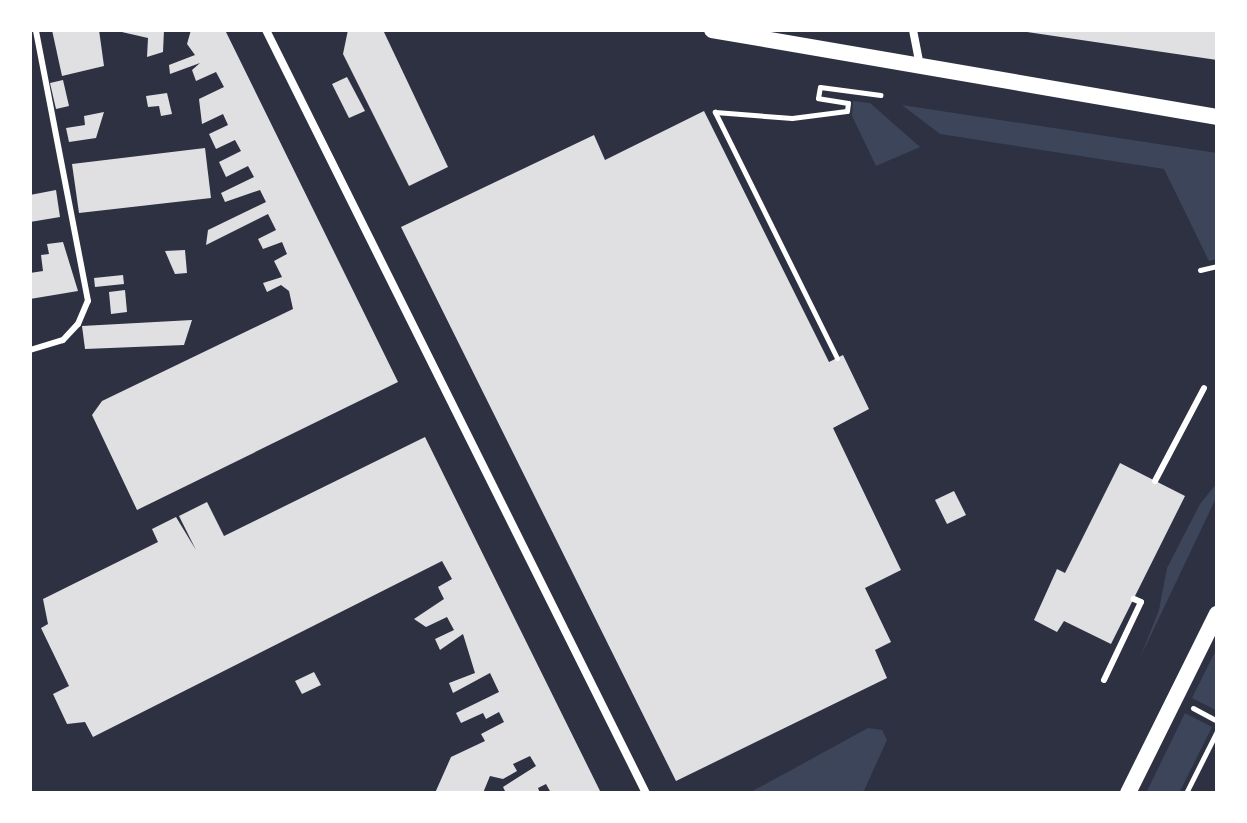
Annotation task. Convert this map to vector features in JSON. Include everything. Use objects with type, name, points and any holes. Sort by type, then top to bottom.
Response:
[{"type":"main road","points":[[712,30],[1217,117]]},
{"type":"main road","points":[[1128,793],[1217,614]]},
{"type":"street","points":[[266,30],[646,793]]},
{"type":"street","points":[[913,30],[921,66]]},
{"type":"lane","points":[[30,350],[63,340],[78,324],[88,301],[36,30]]},
{"type":"lane","points":[[1155,481],[1204,388]]},
{"type":"lane","points":[[1104,680],[1141,602],[1134,599]]},
{"type":"path","points":[[837,358],[715,112],[792,118],[847,111],[848,103],[818,98],[820,87],[880,95]]},
{"type":"path","points":[[1200,270],[1217,266]]},
{"type":"path","points":[[1186,793],[1217,731]]},
{"type":"shaded area","points":[[853,101],[870,103],[920,147],[876,166],[852,116]]},
{"type":"shaded area","points":[[902,105],[1217,153],[1217,259],[1209,261],[1164,169],[940,134]]},
{"type":"shaded area","points":[[1217,483],[1217,496],[1140,658],[1159,610],[1167,568],[1200,504]]},
{"type":"shaded area","points":[[1217,648],[1217,711],[1192,698]]},
{"type":"shaded area","points":[[1185,713],[1212,727],[1179,793],[1146,793]]},
{"type":"shaded area","points":[[868,728],[882,730],[887,740],[863,793],[749,793]]},
{"type":"building","points":[[52,30],[99,30],[104,66],[62,76]]},
{"type":"building","points":[[113,30],[164,30],[163,52],[147,57],[148,38]]},
{"type":"building","points":[[191,30],[225,30],[398,382],[137,510],[92,415],[102,401],[293,309],[289,291],[281,285],[267,292],[263,283],[282,277],[274,261],[287,254],[282,242],[263,249],[258,239],[276,230],[268,214],[206,245],[208,230],[266,202],[260,190],[225,202],[221,193],[254,177],[248,166],[226,177],[219,162],[241,151],[235,140],[216,149],[209,134],[228,125],[223,114],[202,124],[199,99],[224,87],[216,72],[196,81],[192,70],[200,63],[170,74],[169,65],[195,55],[187,44]]},
{"type":"building","points":[[348,30],[383,30],[448,167],[409,186],[343,54]]},
{"type":"building","points":[[1027,30],[1217,30],[1217,60],[1027,32]]},
{"type":"building","points":[[347,77],[365,111],[349,118],[332,84]]},
{"type":"building","points":[[63,80],[69,106],[56,109],[50,83]]},
{"type":"building","points":[[167,93],[172,114],[161,116],[159,106],[148,107],[146,96]]},
{"type":"building","points":[[704,111],[829,362],[843,355],[869,409],[833,428],[901,570],[865,588],[891,642],[875,650],[887,678],[676,781],[401,227],[594,135],[605,160]]},
{"type":"building","points":[[104,112],[96,138],[69,142],[66,128],[85,125],[84,116]]},
{"type":"building","points":[[205,148],[211,198],[79,213],[72,164]]},
{"type":"building","points":[[56,190],[60,217],[30,222],[30,195]]},
{"type":"building","points":[[63,242],[78,291],[30,299],[30,273],[43,271],[41,255],[49,254],[47,244]]},
{"type":"building","points":[[185,250],[187,273],[175,274],[165,251]]},
{"type":"building","points":[[123,275],[124,284],[95,287],[94,278]]},
{"type":"building","points":[[125,290],[127,312],[111,314],[109,292]]},
{"type":"building","points":[[192,320],[184,345],[85,349],[82,326]]},
{"type":"building","points":[[425,437],[601,793],[551,793],[546,784],[538,788],[540,793],[506,793],[503,787],[536,766],[530,756],[513,764],[517,771],[503,779],[490,776],[483,793],[435,793],[451,757],[485,741],[481,734],[504,722],[499,712],[486,719],[483,713],[461,723],[456,713],[499,692],[490,673],[453,693],[449,683],[475,673],[463,634],[440,650],[435,639],[454,630],[447,617],[426,627],[414,619],[444,599],[438,587],[452,579],[442,561],[93,737],[85,722],[67,724],[53,694],[69,686],[41,628],[48,624],[43,599],[158,542],[152,529],[176,517],[196,550],[179,516],[207,502],[224,536]]},
{"type":"building","points":[[1120,463],[1185,496],[1111,644],[1064,621],[1057,632],[1034,620],[1057,569],[1065,573]]},
{"type":"building","points":[[954,491],[966,515],[947,524],[935,500]]},
{"type":"building","points":[[314,672],[321,685],[302,694],[295,681]]}]
